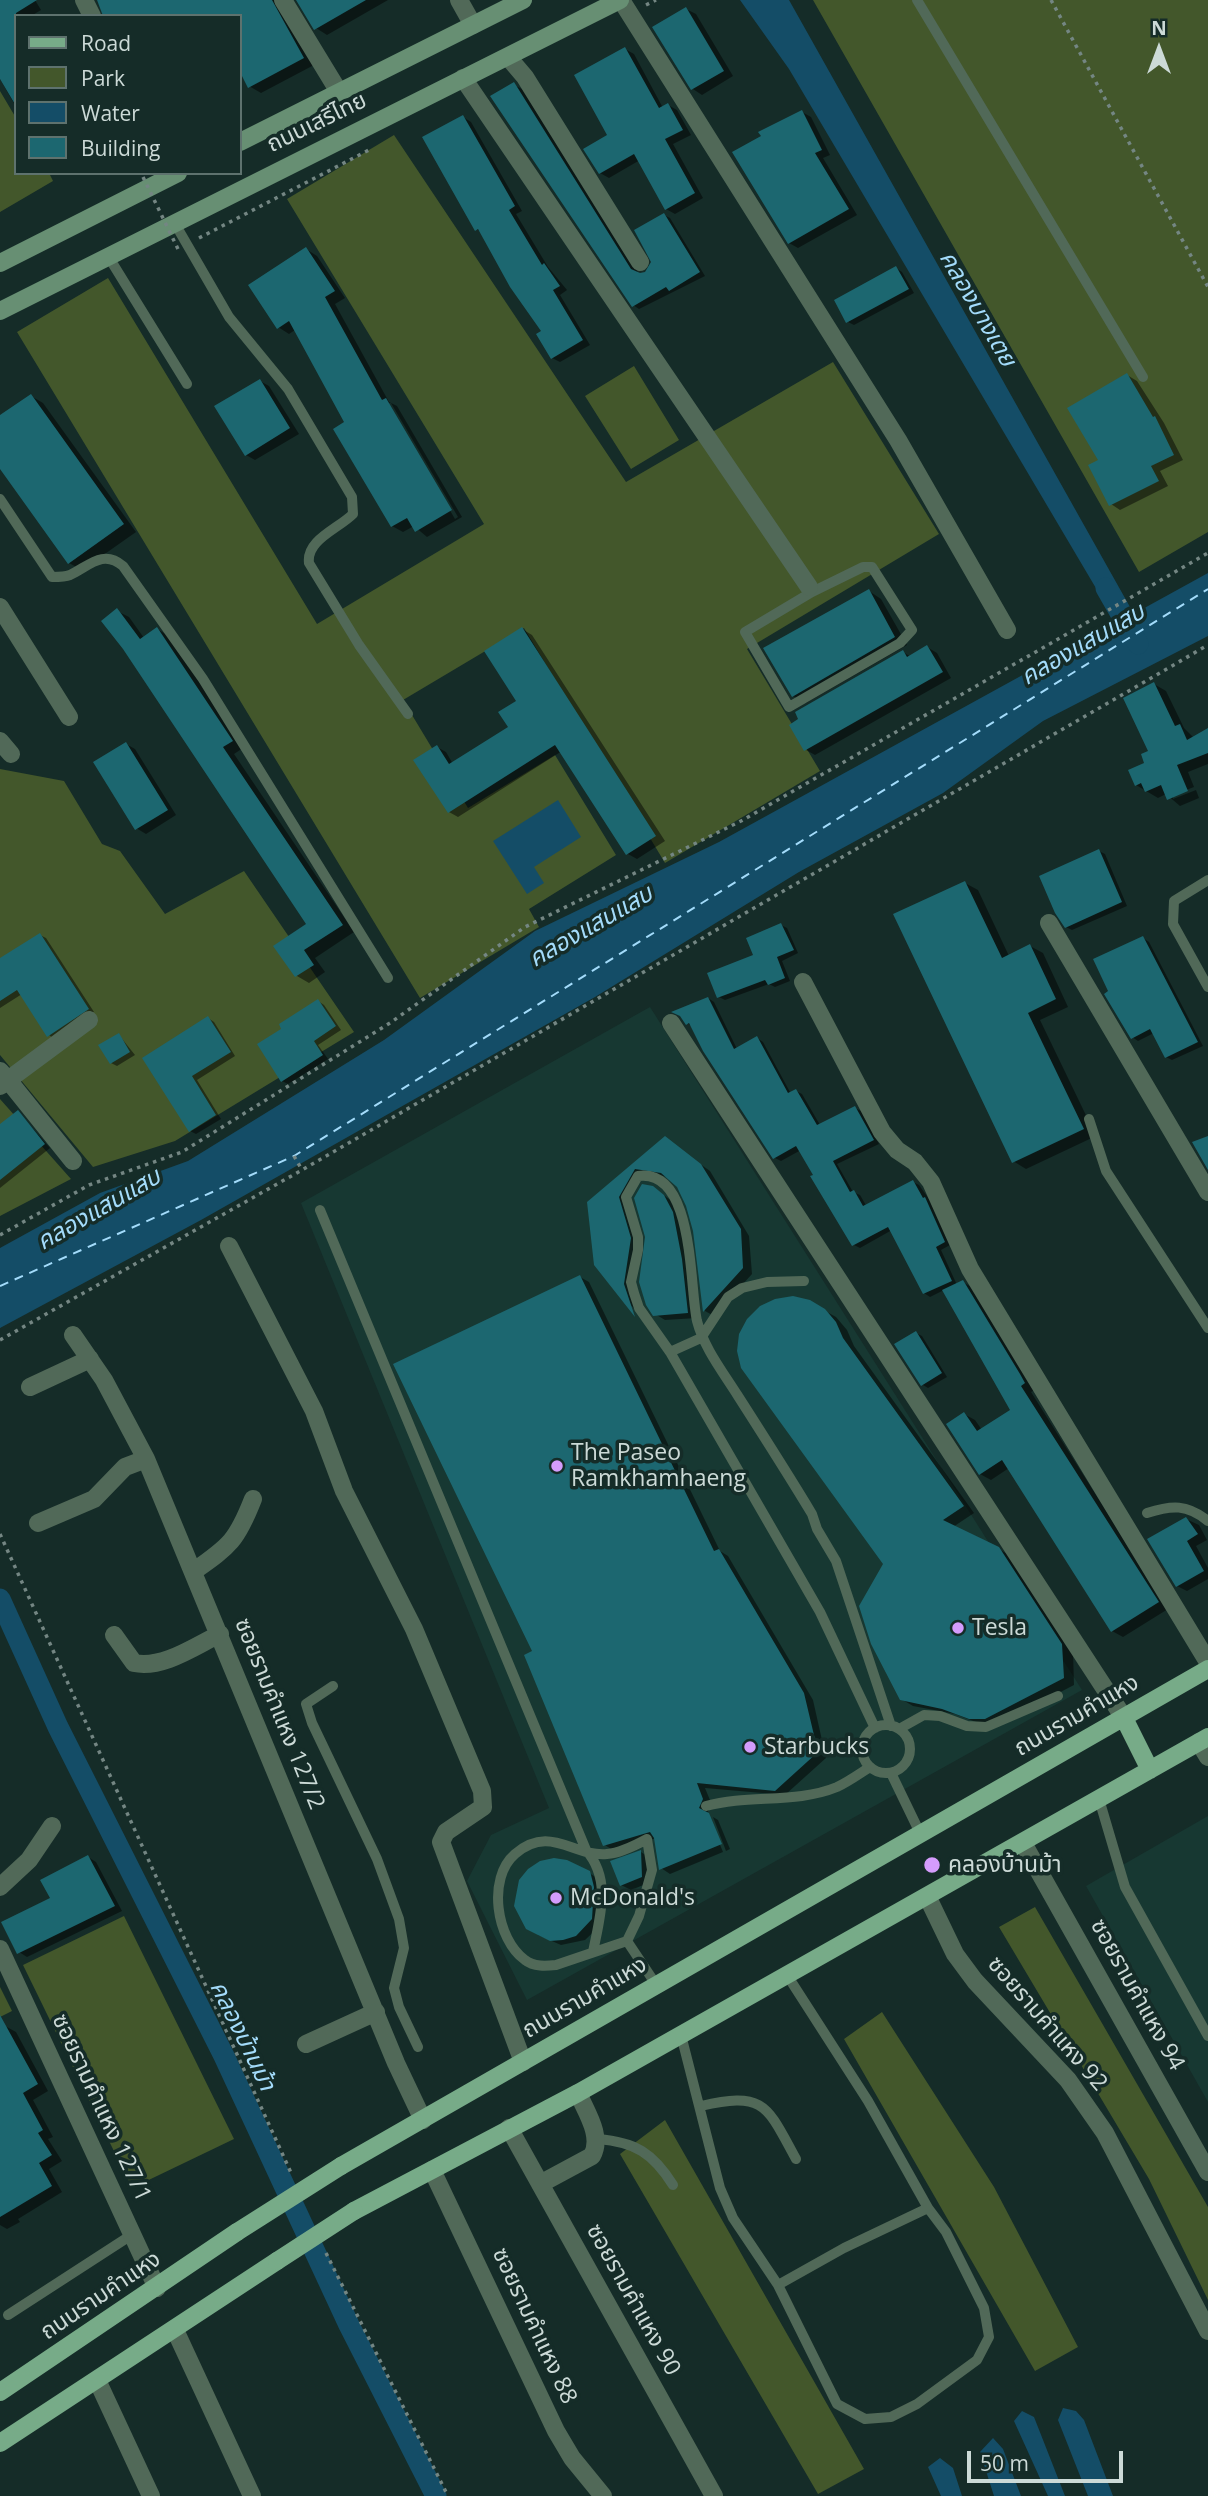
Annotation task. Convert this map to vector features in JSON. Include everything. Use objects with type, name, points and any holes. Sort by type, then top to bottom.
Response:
[{"type":"main road","name":"ถนนเสรีไทย","points":[[242,141],[523,0]]},
{"type":"main road","name":"ถนนเสรีไทย","points":[[0,311],[621,0]]},
{"type":"main road","points":[[0,262],[174,175]]},
{"type":"main road","name":"ถนนรามคำแหง","points":[[0,2392],[237,2232],[341,2166],[1208,1670]]},
{"type":"main road","points":[[1124,1718],[1150,1770]]},
{"type":"main road","points":[[0,2443],[354,2211],[578,2093],[928,1898],[1150,1770],[1205,1746]]},
{"type":"street","points":[[283,0],[339,92]]},
{"type":"street","points":[[459,0],[473,25]]},
{"type":"street","points":[[621,0],[884,418],[1007,629]]},
{"type":"street","points":[[508,57],[525,77],[640,262]]},
{"type":"street","points":[[463,78],[811,589]]},
{"type":"street","points":[[0,607],[69,717]]},
{"type":"street","points":[[1049,923],[1208,1192]]},
{"type":"street","points":[[803,982],[882,1132],[897,1150],[915,1162],[932,1182],[970,1269],[1208,1661]]},
{"type":"street","points":[[73,1161],[3,1079],[89,1020]]},
{"type":"street","points":[[671,1023],[1124,1718]]},
{"type":"street","points":[[229,1246],[314,1411],[344,1491],[414,1629],[482,1791],[483,1807],[446,1832],[442,1842],[523,2062]]},
{"type":"street","name":"ซอยรามคำแหง 127/2","points":[[74,1335],[123,1412],[146,1459],[423,2120]]},
{"type":"street","points":[[30,1387],[90,1359]]},
{"type":"street","points":[[38,1523],[94,1499],[125,1467],[146,1459]]},
{"type":"street","points":[[194,1571],[226,1549],[240,1533],[253,1499]]},
{"type":"street","points":[[114,1634],[134,1663],[143,1665],[160,1662],[220,1634]]},
{"type":"street","points":[[0,1887],[29,1860],[52,1826]]},
{"type":"street","name":"ซอยรามคําแหง 94","points":[[1023,1843],[1208,2172]]},
{"type":"street","name":"ซอยรามคําแหง 92","points":[[928,1898],[955,1954],[975,1981],[1068,2080],[1105,2133],[1208,2331]]},
{"type":"street","name":"ซอยรามคำแหง 127/1","points":[[0,1949],[157,2288]]},
{"type":"street","points":[[306,2044],[376,2012]]},
{"type":"street","points":[[540,2184],[592,2156],[598,2139],[578,2093]]},
{"type":"street","name":"ซอยรามคำแหง 90","points":[[509,2128],[714,2496]]},
{"type":"street","name":"ซอยรามคำแหง 88","points":[[432,2170],[556,2431],[572,2458],[603,2496]]},
{"type":"street","points":[[176,2330],[252,2496]]},
{"type":"street","points":[[97,2380],[151,2496]]},
{"type":"lane","points":[[917,0],[1143,377]]},
{"type":"lane","points":[[174,222],[229,317],[288,388],[352,497],[353,514],[341,526],[314,544],[308,554],[309,564],[359,645],[408,713]]},
{"type":"lane","points":[[108,257],[187,384]]},
{"type":"lane","points":[[0,499],[52,577],[67,576],[104,558],[115,559],[123,566],[203,679],[388,978]]},
{"type":"lane","points":[[863,567],[872,567],[912,630],[900,643],[789,707],[745,632],[811,589],[863,567]]},
{"type":"lane","points":[[1208,880],[1174,901],[1172,918],[1208,987]]},
{"type":"lane","points":[[1089,1119],[1107,1171],[1208,1328]]},
{"type":"lane","points":[[706,1806],[740,1799],[822,1792],[838,1787],[870,1767],[891,1773],[904,1765],[910,1750],[909,1741],[895,1727],[836,1561],[817,1529],[813,1514],[701,1338],[692,1291],[690,1246],[674,1198],[666,1184],[655,1177],[638,1176],[626,1196],[638,1237],[638,1251],[631,1282],[639,1308],[670,1352],[820,1612],[875,1728]]},
{"type":"lane","points":[[320,1210],[586,1850],[597,1862],[602,1880],[603,1901],[593,1952]]},
{"type":"lane","points":[[670,1352],[701,1338],[728,1297],[741,1288],[766,1282],[804,1281]]},
{"type":"lane","points":[[1147,1513],[1171,1506],[1187,1508],[1208,1521]]},
{"type":"lane","points":[[333,1686],[306,1704],[312,1723],[377,1859],[384,1887],[398,1919],[404,1948],[394,1988],[398,2007],[418,2047]]},
{"type":"lane","points":[[875,1728],[895,1727],[924,1715],[940,1716],[967,1726],[986,1727],[1058,1696]]},
{"type":"lane","points":[[870,1767],[862,1746],[875,1728]]},
{"type":"lane","points":[[891,1773],[920,1833]]},
{"type":"lane","points":[[1099,1799],[1125,1887],[1208,2036]]},
{"type":"lane","points":[[647,1839],[652,1870],[639,1916],[627,1941],[556,1965],[545,1966],[524,1959],[501,1920],[498,1895],[510,1859],[532,1843],[549,1840],[586,1850],[605,1854],[647,1839]]},
{"type":"lane","points":[[627,1941],[657,1986]]},
{"type":"lane","points":[[681,2035],[720,2188],[733,2218],[778,2285],[837,2403],[864,2419],[891,2417],[917,2404],[977,2360],[989,2337],[984,2308],[946,2232],[928,2208],[868,2101],[788,1975]]},
{"type":"lane","points":[[701,2106],[746,2099],[760,2105],[771,2114],[796,2159]]},
{"type":"lane","points":[[598,2139],[619,2141],[642,2149],[662,2167],[673,2185]]},
{"type":"lane","points":[[778,2285],[844,2248],[928,2208]]},
{"type":"lane","points":[[8,2315],[133,2234]]},
{"type":"path","points":[[1051,0],[1208,287]]},
{"type":"path","points":[[143,177],[178,249]]},
{"type":"path","points":[[0,1235],[89,1185],[182,1152],[390,1023],[525,927],[741,821],[1208,554]]},
{"type":"path","points":[[0,1340],[302,1170],[1208,645]]},
{"type":"path","points":[[295,1156],[302,1170]]},
{"type":"path","points":[[0,1534],[297,2186]]},
{"type":"path","points":[[320,2241],[448,2496]]},
{"type":"shaded area","points":[[650,1007],[1082,1690],[527,2000],[467,1881],[491,1835],[549,1808],[301,1203]]},
{"type":"shaded area","points":[[1208,1816],[1208,2102],[1086,1886]]},
{"type":"green space","points":[[813,0],[1208,0],[1208,532],[1139,572]]},
{"type":"green space","points":[[0,91],[14,115],[14,175],[50,175],[53,181],[0,212]]},
{"type":"green space","points":[[394,135],[626,482],[833,362],[939,534],[747,649],[820,771],[665,863],[524,628],[403,700],[468,808],[555,755],[616,855],[529,909],[539,927],[420,998],[17,332],[108,278],[317,624],[484,524],[287,199]]},
{"type":"green space","points":[[634,366],[679,440],[631,469],[585,396]]},
{"type":"green space","points":[[0,769],[64,781],[102,844],[120,851],[165,914],[244,871],[354,1032],[175,1141],[93,1167],[0,1055]]},
{"type":"green space","points":[[0,1099],[71,1179],[0,1216]]},
{"type":"green space","points":[[1035,1907],[1208,2207],[1208,2300],[1149,2179],[999,1927]]},
{"type":"green space","points":[[124,1916],[234,2139],[132,2188],[23,1965]]},
{"type":"green space","points":[[0,1987],[12,2011],[0,2017]]},
{"type":"green space","points":[[882,2012],[994,2187],[1078,2347],[1035,2371],[844,2039]]},
{"type":"green space","points":[[665,2120],[864,2469],[818,2494],[620,2154]]},
{"type":"water","points":[[740,0],[789,0],[1130,607],[1113,617],[789,69]]},
{"type":"water","name":"คลองแสนแสบ","points":[[1208,573],[1208,636],[1043,721],[943,793],[799,872],[595,997],[201,1220],[0,1328],[0,1248],[100,1193],[188,1161],[384,1040],[535,931],[719,842]]},
{"type":"water","points":[[558,800],[581,837],[534,867],[544,883],[527,894],[493,841]]},
{"type":"water","points":[[1063,2408],[1076,2411],[1084,2420],[1113,2496],[1088,2496],[1058,2420]]},
{"type":"water","points":[[1022,2411],[1034,2417],[1065,2496],[1048,2496],[1014,2421]]},
{"type":"water","points":[[993,2438],[1003,2449],[1021,2496],[994,2496],[980,2452]]},
{"type":"water","points":[[940,2458],[953,2468],[962,2496],[941,2496],[928,2467]]},
{"type":"building","points":[[0,0],[37,0],[14,14],[14,103],[0,79]]},
{"type":"building","points":[[97,0],[272,0],[304,58],[248,88],[242,76],[242,14],[102,14]]},
{"type":"building","points":[[296,0],[366,0],[314,30]]},
{"type":"building","points":[[686,7],[724,71],[691,90],[652,27]]},
{"type":"building","points":[[625,47],[659,108],[668,103],[683,130],[665,139],[695,193],[665,210],[634,154],[599,174],[583,149],[607,135],[574,75]]},
{"type":"building","points":[[514,82],[631,269],[645,272],[651,262],[634,230],[664,213],[700,272],[669,291],[666,287],[632,307],[490,96]]},
{"type":"building","points":[[802,110],[822,150],[815,153],[849,209],[788,244],[732,152],[761,136],[758,132]]},
{"type":"building","points":[[463,115],[515,206],[509,210],[542,265],[544,263],[560,286],[553,290],[583,340],[551,359],[536,334],[541,331],[510,287],[478,229],[475,231],[422,137]]},
{"type":"building","points":[[306,247],[335,291],[325,297],[382,400],[386,398],[452,510],[415,532],[407,518],[391,527],[333,429],[344,422],[289,321],[277,329],[248,285]]},
{"type":"building","points":[[896,266],[909,289],[846,323],[834,300]]},
{"type":"building","points":[[1127,373],[1153,417],[1155,416],[1174,455],[1151,466],[1159,481],[1109,506],[1088,465],[1098,460],[1067,408]]},
{"type":"building","points":[[260,379],[290,428],[245,456],[214,406]]},
{"type":"building","points":[[31,394],[124,524],[68,564],[0,469],[0,415]]},
{"type":"building","points":[[869,589],[895,637],[792,697],[763,648]]},
{"type":"building","points":[[117,608],[140,639],[157,627],[233,741],[223,747],[343,925],[304,950],[314,965],[295,977],[273,946],[306,924],[123,649],[101,621]]},
{"type":"building","points":[[522,627],[656,836],[626,855],[555,745],[448,813],[413,760],[437,745],[449,764],[508,727],[498,712],[516,701],[484,651]]},
{"type":"building","points":[[927,645],[943,672],[804,751],[789,725],[798,719],[795,712],[903,650],[907,657]]},
{"type":"building","points":[[1154,682],[1175,726],[1180,724],[1187,740],[1208,728],[1208,753],[1177,765],[1188,791],[1167,800],[1161,785],[1145,792],[1141,783],[1135,786],[1128,770],[1144,763],[1141,754],[1148,751],[1123,698]]},
{"type":"building","points":[[126,742],[168,810],[135,830],[93,762]]},
{"type":"building","points":[[1099,849],[1122,902],[1065,928],[1055,913],[1039,876]]},
{"type":"building","points":[[965,881],[1002,958],[1030,944],[1056,999],[1028,1013],[1084,1129],[1012,1163],[893,914]]},
{"type":"building","points":[[781,923],[794,950],[777,957],[785,978],[768,985],[765,980],[717,998],[707,973],[753,955],[746,938]]},
{"type":"building","points":[[40,933],[89,1009],[47,1037],[17,990],[0,1001],[0,958]]},
{"type":"building","points":[[1143,936],[1198,1042],[1165,1058],[1150,1029],[1131,1039],[1104,994],[1108,991],[1093,959]]},
{"type":"building","points":[[708,997],[734,1049],[757,1036],[788,1093],[796,1089],[817,1125],[855,1106],[874,1140],[833,1161],[850,1192],[854,1190],[863,1206],[913,1180],[923,1198],[925,1197],[945,1242],[936,1247],[952,1281],[923,1294],[888,1227],[852,1246],[810,1176],[813,1175],[796,1146],[773,1159],[703,1051],[689,1023],[686,1025],[680,1016],[671,1012]]},
{"type":"building","points":[[318,999],[336,1026],[314,1041],[323,1055],[281,1082],[257,1044],[281,1029],[279,1024]]},
{"type":"building","points":[[208,1016],[231,1052],[192,1076],[216,1115],[189,1132],[142,1058]]},
{"type":"building","points":[[119,1033],[130,1052],[110,1064],[98,1045]]},
{"type":"building","points":[[18,1110],[45,1144],[0,1180],[0,1124]]},
{"type":"building","points":[[665,1136],[701,1164],[741,1229],[743,1268],[703,1312],[693,1231],[677,1187],[661,1173],[635,1169],[619,1197],[631,1238],[624,1284],[635,1317],[594,1265],[587,1202]]},
{"type":"building","points":[[1208,1136],[1208,1170],[1192,1142]]},
{"type":"building","points":[[642,1184],[653,1186],[664,1195],[673,1212],[688,1313],[653,1316],[646,1305],[639,1282],[645,1237],[634,1198]]},
{"type":"building","points":[[580,1275],[714,1551],[719,1549],[804,1693],[818,1752],[775,1791],[697,1783],[703,1799],[699,1808],[709,1813],[722,1844],[659,1870],[654,1838],[650,1832],[603,1846],[524,1655],[532,1651],[393,1364]]},
{"type":"building","points":[[963,1280],[1025,1383],[1021,1386],[1159,1602],[1111,1632],[1002,1460],[979,1475],[946,1424],[964,1412],[977,1431],[1010,1410],[942,1290]]},
{"type":"building","points":[[793,1296],[810,1300],[825,1309],[836,1322],[843,1338],[964,1506],[943,1520],[999,1547],[1062,1644],[1064,1678],[985,1719],[969,1719],[942,1709],[900,1700],[871,1644],[859,1606],[883,1564],[741,1368],[737,1351],[739,1334],[747,1319],[760,1306],[775,1299]]},
{"type":"building","points":[[916,1331],[942,1373],[921,1386],[894,1344]]},
{"type":"building","points":[[1186,1517],[1198,1534],[1187,1541],[1204,1571],[1176,1587],[1147,1539]]},
{"type":"building","points":[[641,1850],[642,1877],[620,1886],[610,1861]]},
{"type":"building","points":[[88,1855],[115,1906],[17,1954],[1,1922],[50,1898],[40,1880]]},
{"type":"building","name":"McDonald's","points":[[554,1858],[567,1860],[590,1871],[594,1887],[592,1919],[576,1936],[550,1941],[526,1929],[514,1906],[519,1880],[528,1869],[540,1861]]},
{"type":"building","points":[[0,2015],[38,2084],[23,2093],[43,2130],[38,2133],[52,2155],[39,2163],[52,2186],[0,2217]]},
{"type":"waterway","name":"คลองบางเตย","points":[[1106,588],[1138,644]]},
{"type":"waterway","name":"คลองบ้านม้า","points":[[0,1599],[58,1727],[224,2056],[349,2325],[436,2496]]},
{"type":"ferry route","points":[[0,1286],[294,1156],[1208,589]]},
{"type":"place","name":"The Paseo Ramkhamhaeng","points":[[557,1466]]},
{"type":"place","name":"Tesla","points":[[958,1628]]},
{"type":"place","name":"Starbucks","points":[[750,1747]]},
{"type":"place","name":"คลองบ้านม้า","points":[[932,1865]]},
{"type":"place","name":"McDonald's","points":[[556,1898]]}]
